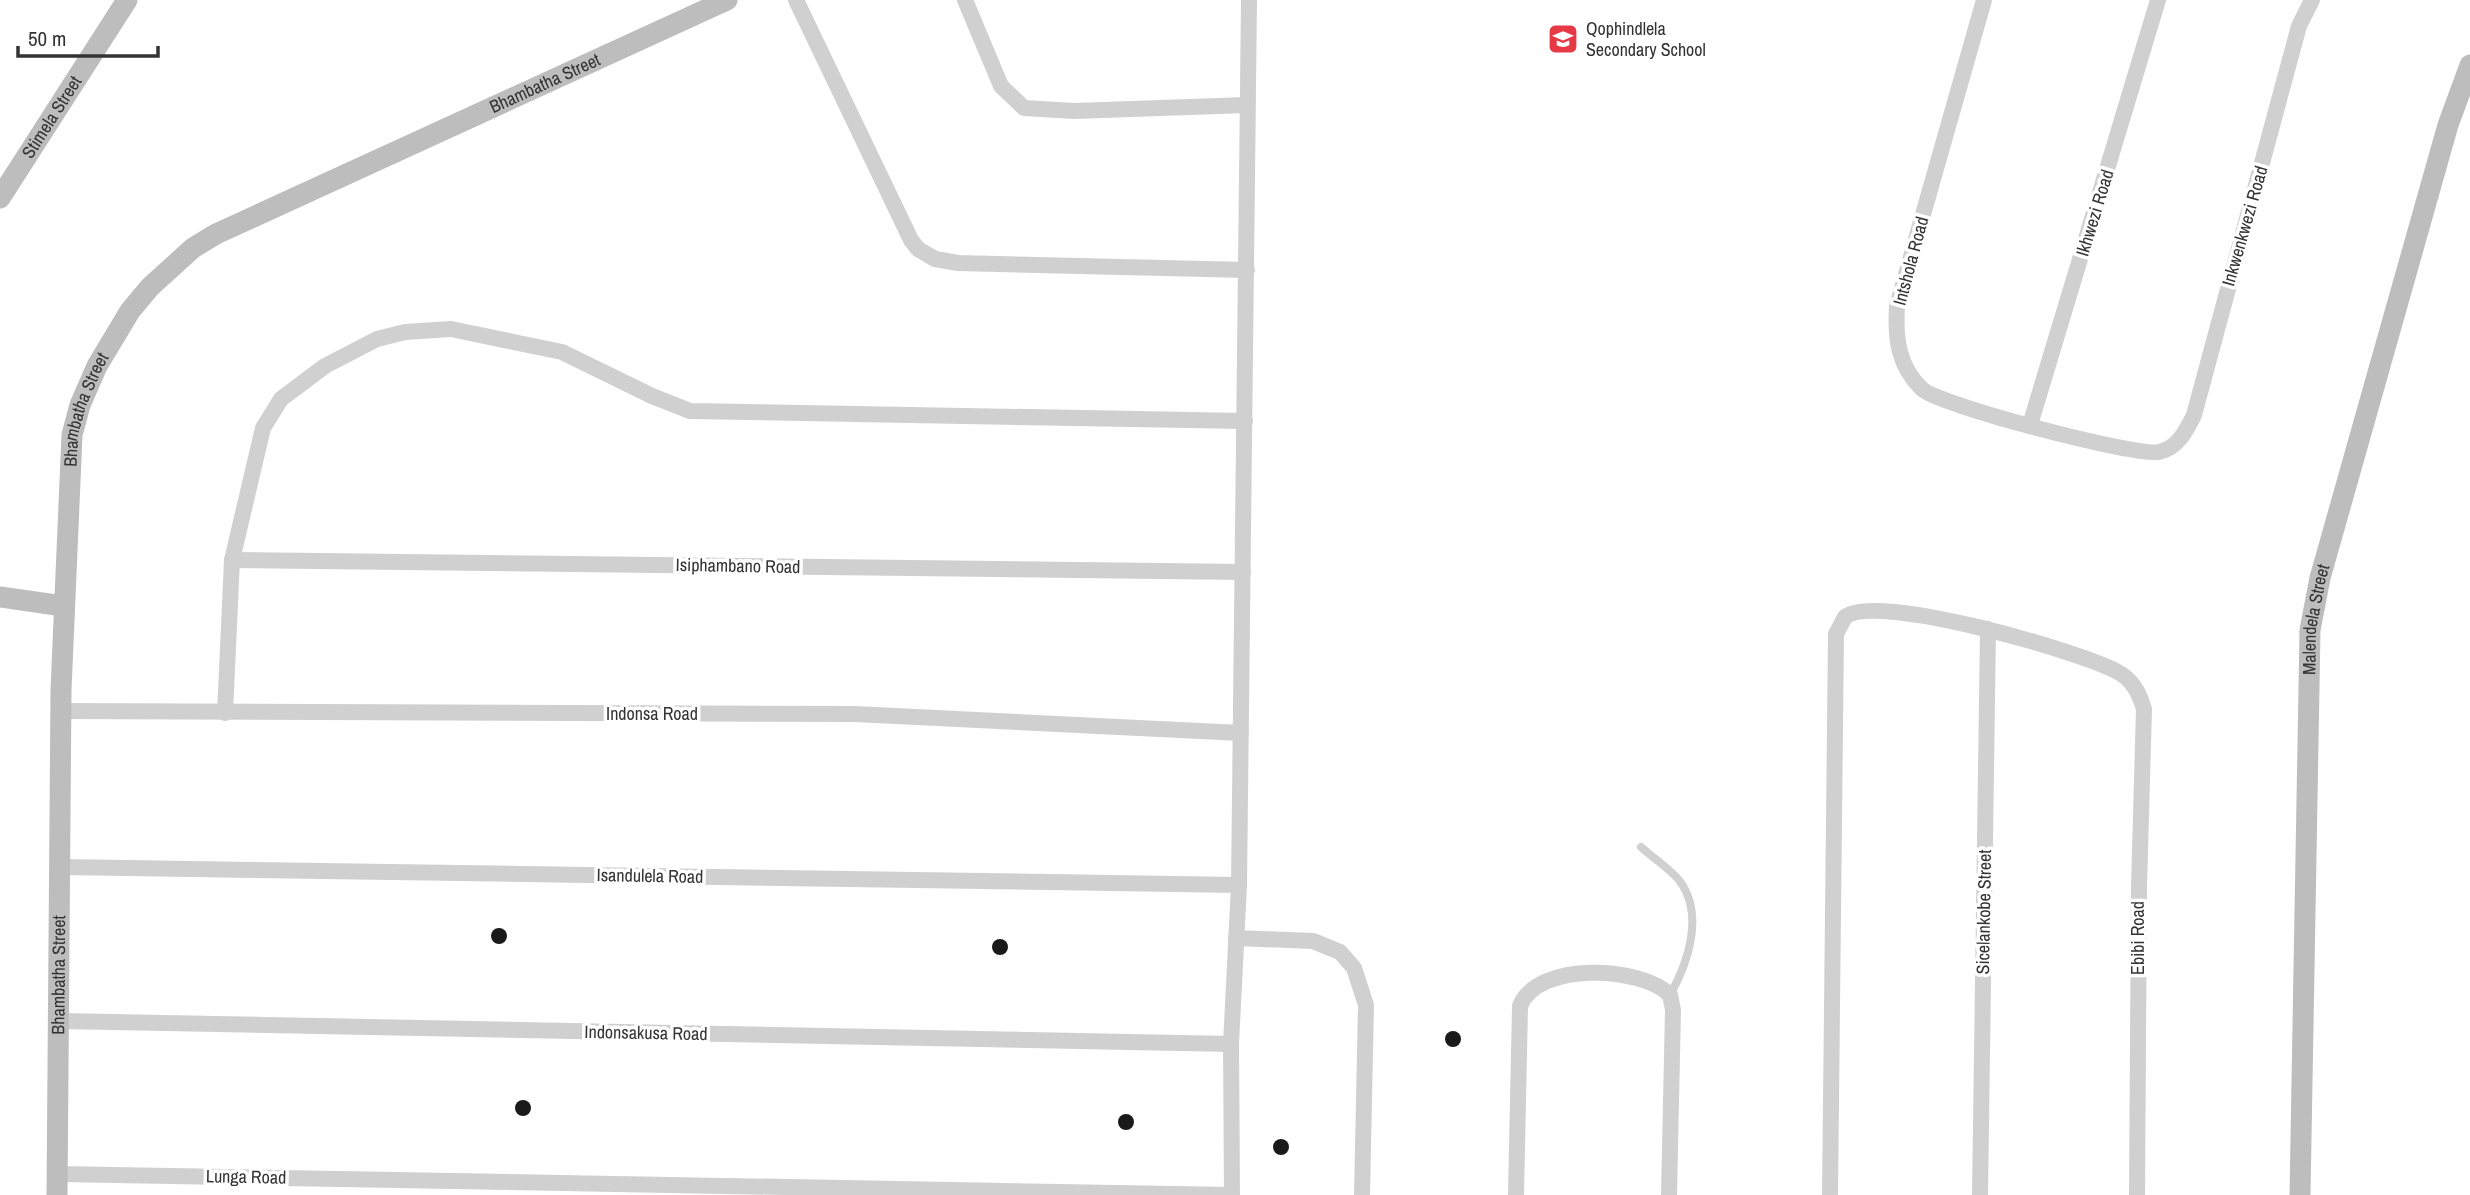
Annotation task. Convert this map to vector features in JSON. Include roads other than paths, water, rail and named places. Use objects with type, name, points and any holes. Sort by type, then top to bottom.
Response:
[{"type":"street","name":"Stimela Street","points":[[0,198],[127,0]]},
{"type":"street","name":"Bhambatha Street","points":[[57,1185],[61,1021],[61,867],[58,834],[63,606],[72,435],[80,405],[97,366],[130,312],[150,287],[193,248],[280,202],[727,0]]},
{"type":"street","points":[[796,0],[912,240],[926,254],[958,262],[1247,270]]},
{"type":"street","points":[[965,0],[1001,86],[1008,96],[1024,108],[1074,111],[1247,105]]},
{"type":"street","points":[[1232,1195],[1231,1044],[1239,885],[1249,0]]},
{"type":"street","name":"Intshola Road","points":[[1984,0],[1897,306],[1896,329],[1906,368],[1924,392],[1940,399],[2030,425],[2150,453],[2171,448]]},
{"type":"street","name":"Ikhwezi Road","points":[[2030,425],[2158,0]]},
{"type":"street","name":"Inkwenkwezi Road","points":[[2171,448],[2185,433],[2194,415],[2299,26],[2312,0]]},
{"type":"street","name":"Malendela Street","points":[[2300,1195],[2310,630],[2320,578],[2417,233],[2448,125],[2470,65]]},
{"type":"street","points":[[225,713],[232,561],[257,447],[273,408],[326,366],[377,339],[405,332],[451,329],[562,352],[652,396],[690,411],[1245,421]]},
{"type":"street","name":"Isiphambano Road","points":[[232,561],[1243,572]]},
{"type":"street","points":[[0,597],[63,606]]},
{"type":"street","points":[[1830,1195],[1836,634],[1845,617],[1864,610],[1890,610],[1988,629]]},
{"type":"street","name":"Ebibi Road","points":[[1988,629],[2116,671],[2132,684],[2144,709],[2139,886],[2137,1195]]},
{"type":"street","name":"Sicelankobe Street","points":[[1980,1195],[1988,629]]},
{"type":"street","name":"Indonsa Road","points":[[61,711],[855,714],[1241,733]]},
{"type":"street","name":"Isandulela Road","points":[[61,867],[1239,885]]},
{"type":"street","points":[[1237,938],[1313,941],[1340,952],[1354,968],[1366,1004],[1362,1195]]},
{"type":"street","points":[[1516,1195],[1519,1021],[1524,997],[1535,985],[1555,976],[1589,975],[1647,979],[1670,995],[1673,1010],[1669,1195]]},
{"type":"street","name":"Indonsakusa Road","points":[[61,1021],[1231,1044]]},
{"type":"street","name":"Lunga Road","points":[[57,1185],[1232,1195]]},
{"type":"lane","points":[[1641,847],[1677,878],[1686,892],[1691,910],[1689,955],[1670,995]]},
{"type":"place","name":"Qophindlela Secondary School","points":[[1563,39]]}]
